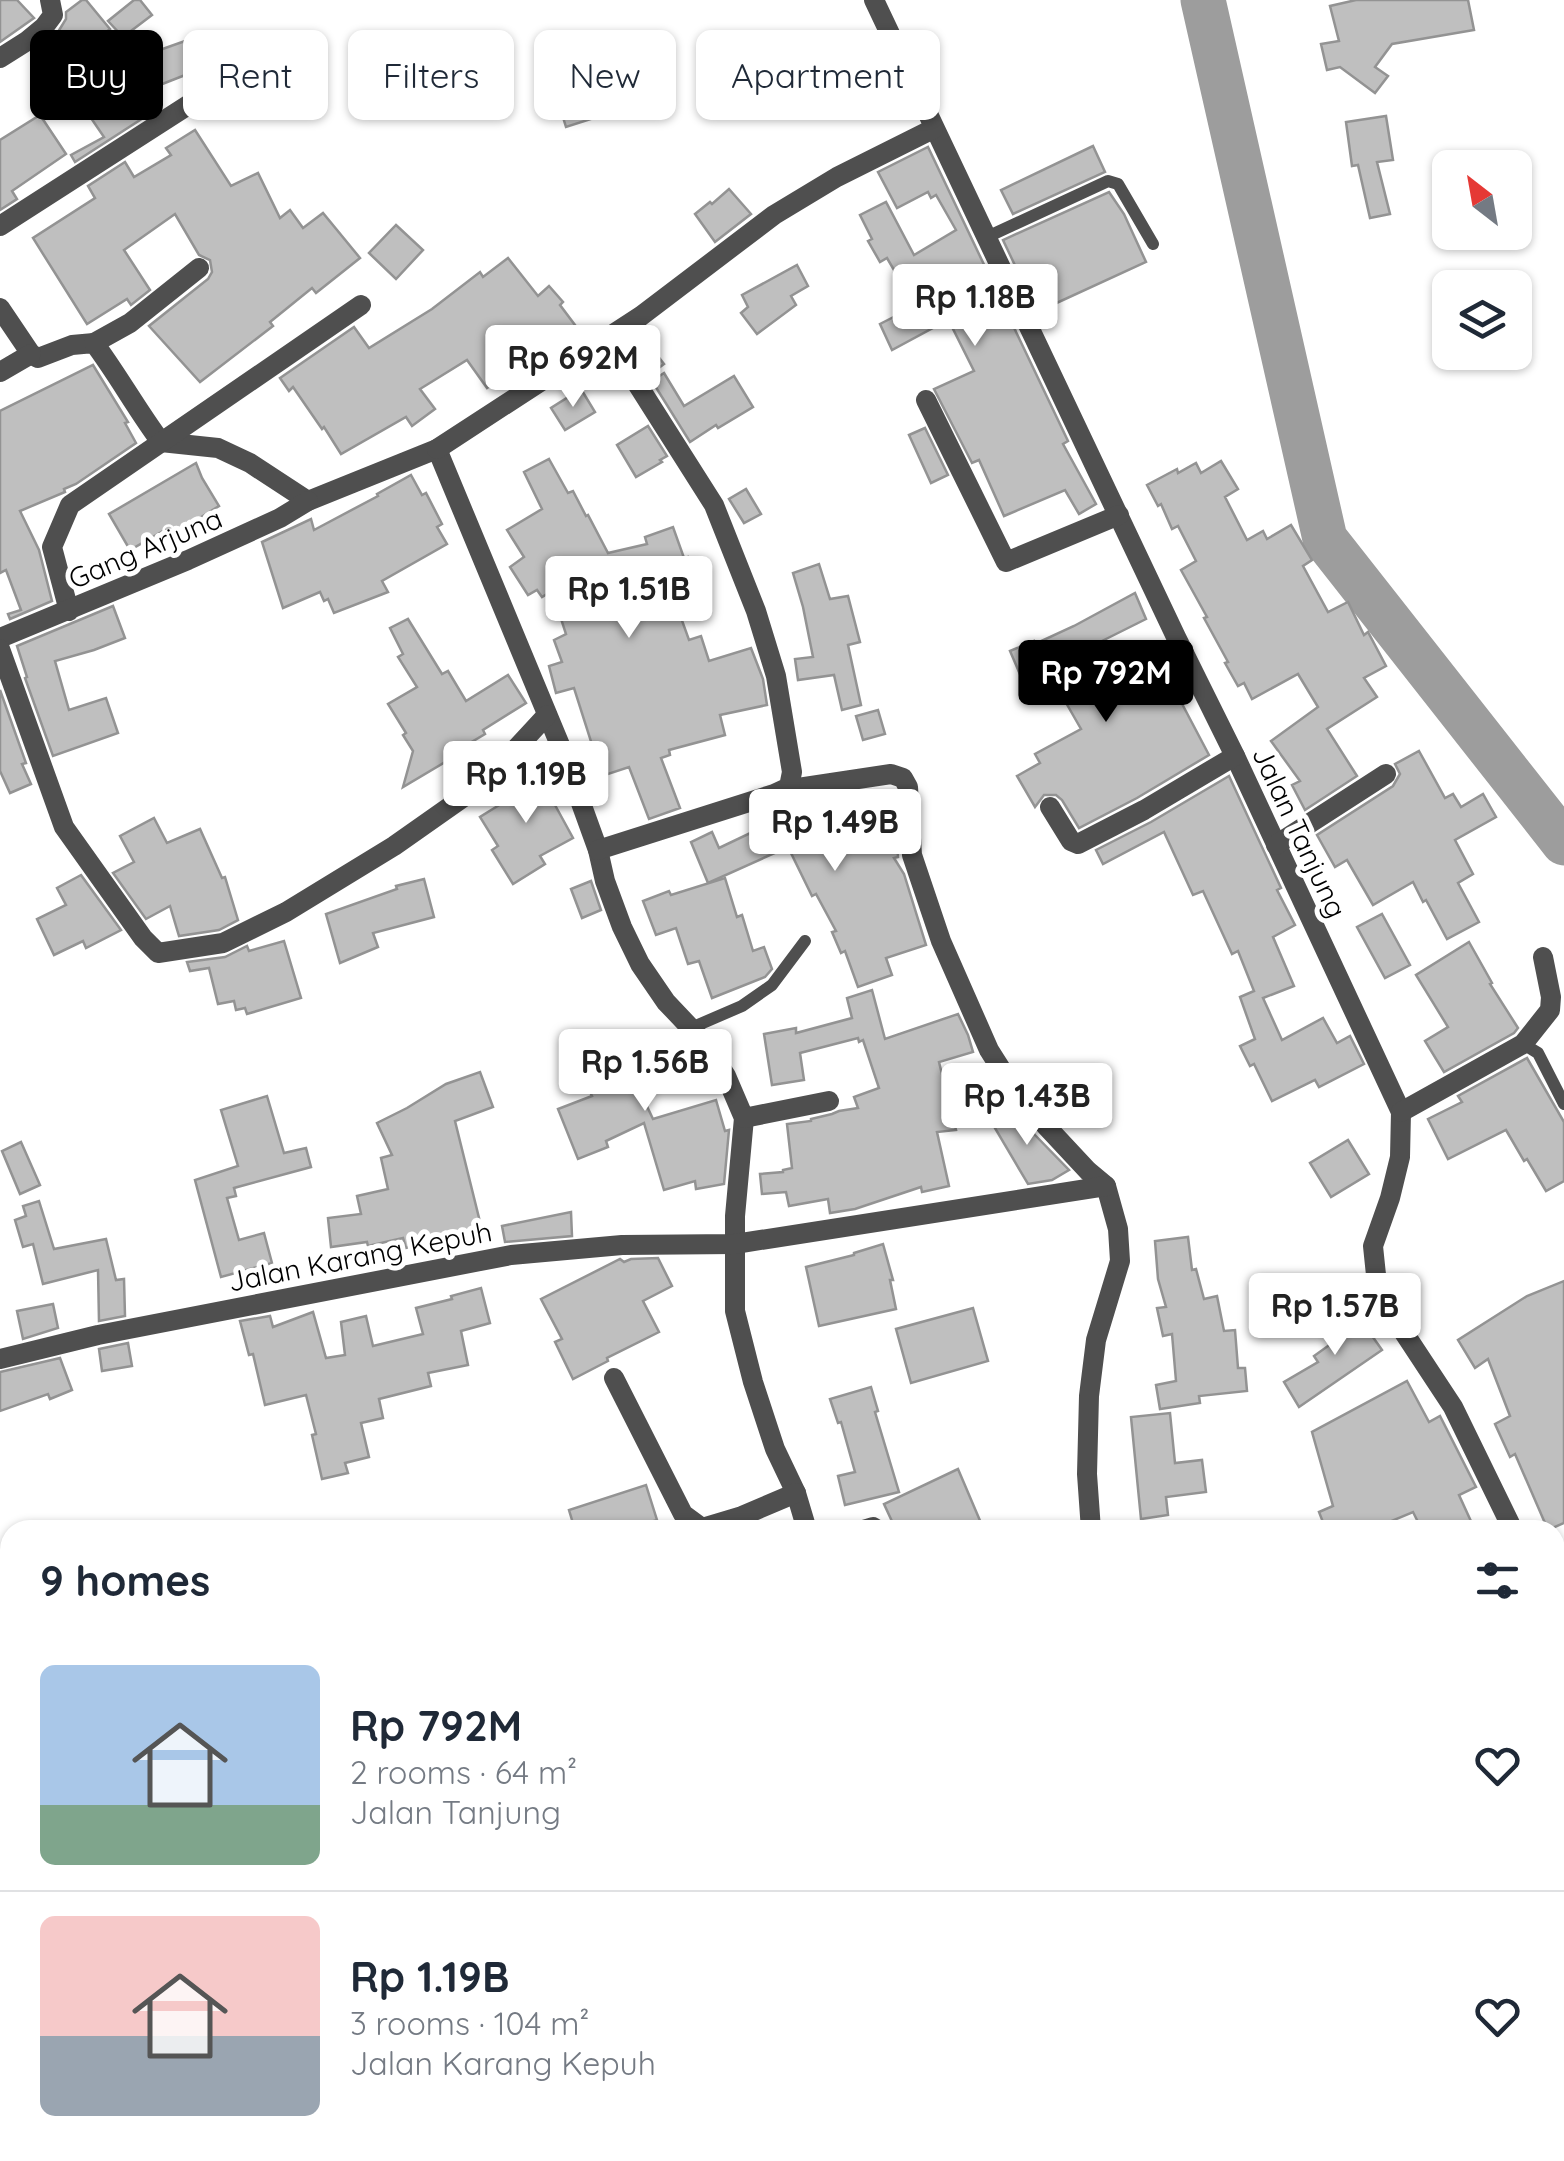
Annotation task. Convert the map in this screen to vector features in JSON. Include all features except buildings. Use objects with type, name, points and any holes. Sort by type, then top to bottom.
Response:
[{"type":"street","points":[[0,58],[44,27],[53,14],[50,0]]},
{"type":"street","name":"Jalan Tanjung","points":[[874,0],[1402,1112],[1400,1157],[1372,1246],[1376,1276],[1397,1322],[1453,1407],[1509,1520]]},
{"type":"street","points":[[0,226],[183,108]]},
{"type":"street","points":[[94,343],[162,442],[218,448],[250,463],[308,502],[437,449],[640,316],[774,216],[837,177],[933,129]]},
{"type":"street","points":[[0,308],[31,354],[38,358],[72,345],[94,343],[130,323],[199,268]]},
{"type":"street","points":[[70,610],[52,548],[70,505],[361,305]]},
{"type":"street","points":[[608,338],[714,506],[756,610],[776,676],[792,772],[789,787]]},
{"type":"street","points":[[0,372],[31,354]]},
{"type":"street","points":[[926,400],[1006,562],[1119,515]]},
{"type":"street","points":[[437,449],[547,714],[622,927],[640,964],[666,1002],[704,1042],[726,1076],[744,1118],[735,1216],[735,1311],[753,1382],[803,1520]]},
{"type":"street","name":"Gang Arjuna","points":[[0,638],[265,526],[308,502]]},
{"type":"street","points":[[0,649],[64,828],[158,953],[223,943],[286,912],[394,846],[486,782],[547,714]]},
{"type":"street","points":[[1050,807],[1071,841],[1078,844],[1235,756]]},
{"type":"street","points":[[598,850],[789,787],[891,774],[903,778],[908,787],[912,854],[940,941],[989,1050],[1046,1126],[1106,1186],[1118,1230],[1120,1260],[1096,1340],[1091,1378],[1087,1474],[1091,1520]]},
{"type":"street","points":[[1276,845],[1386,774]]},
{"type":"street","points":[[1402,1112],[1523,1044],[1550,1010],[1543,957]]},
{"type":"street","points":[[744,1118],[830,1101]]},
{"type":"street","name":"Jalan Karang Kepuh","points":[[0,1359],[98,1335],[510,1255],[622,1245],[735,1244],[1106,1186]]},
{"type":"street","points":[[614,1378],[682,1514],[691,1520]]},
{"type":"street","points":[[729,1520],[796,1492]]},
{"type":"lane","points":[[987,237],[1108,181],[1118,184],[1153,244]]},
{"type":"lane","points":[[691,1028],[742,1006],[772,985],[804,940]]},
{"type":"lane","points":[[1523,1044],[1538,1054],[1564,1104]]},
{"type":"waterway","points":[[1203,0],[1325,539],[1564,843]]}]
